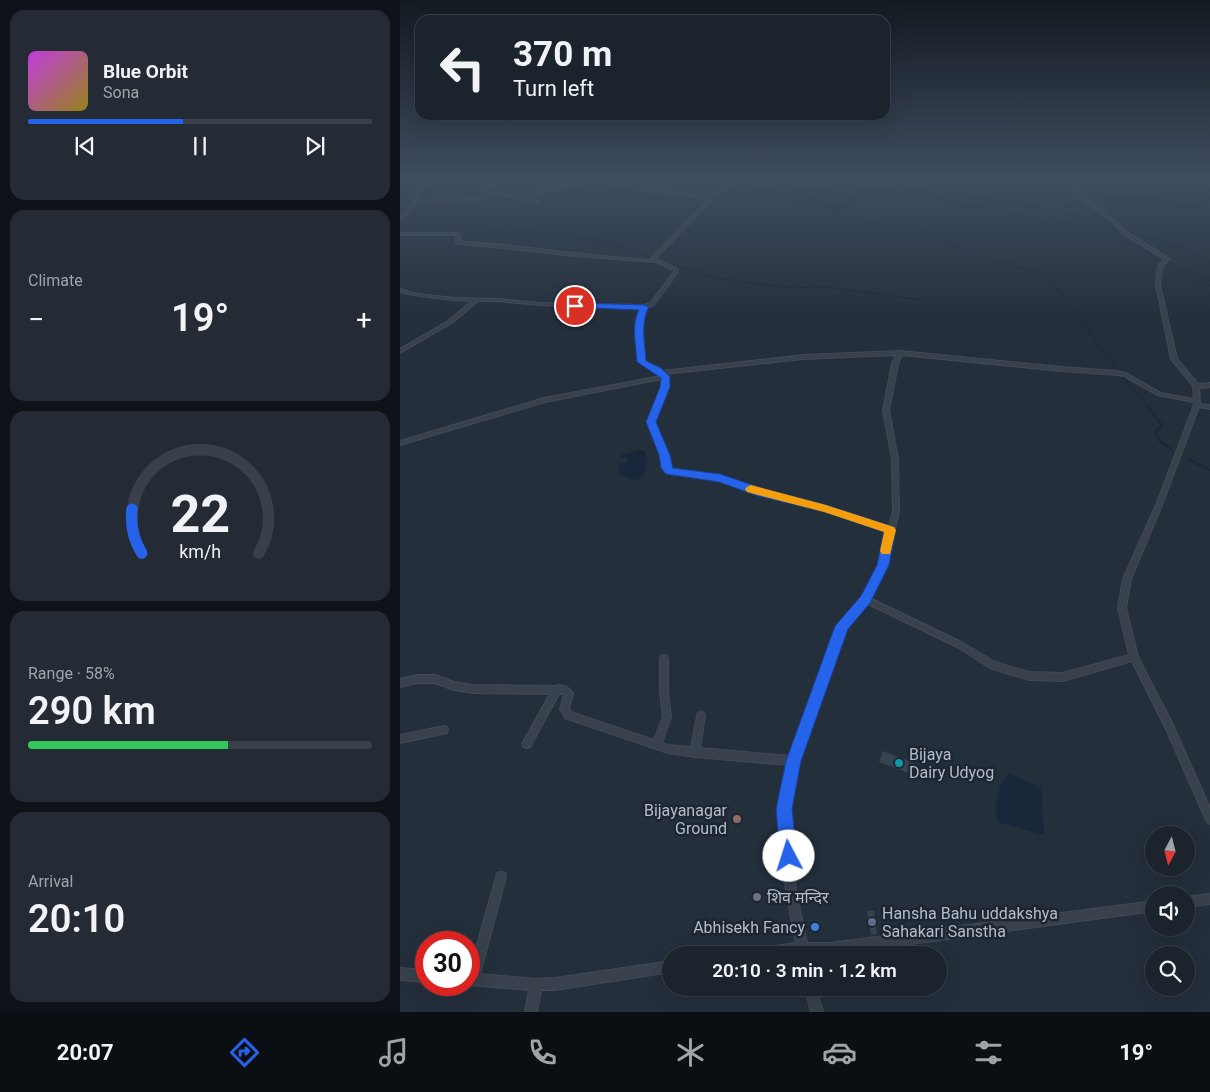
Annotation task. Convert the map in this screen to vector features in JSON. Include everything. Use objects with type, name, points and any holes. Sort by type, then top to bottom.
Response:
[{"type":"street","points":[[650,261],[684,226]]},
{"type":"street","points":[[1119,226],[1125,234],[1167,259],[1160,267],[1158,285],[1174,359],[1196,386],[1197,403],[1159,505],[1127,579],[1122,608],[1134,657],[1169,726],[1210,819]]},
{"type":"street","points":[[400,234],[457,234],[458,242],[462,244],[487,244],[581,257],[657,261],[676,269],[652,304],[645,307],[476,300],[418,295],[400,290]]},
{"type":"street","points":[[400,351],[450,322],[476,300]]},
{"type":"street","points":[[645,307],[641,314],[640,332],[642,362],[664,375]]},
{"type":"street","points":[[802,946],[791,892],[784,809],[793,761],[842,626],[865,599],[883,565],[896,511],[895,459],[886,410],[895,364],[900,353]]},
{"type":"street","points":[[400,443],[544,400],[664,375],[794,358],[900,353],[1118,373],[1126,375],[1158,394],[1210,407]]},
{"type":"street","points":[[664,375],[665,387],[651,422],[665,455],[666,468],[670,472],[720,478],[762,493],[826,509],[890,530]]},
{"type":"street","points":[[1196,386],[1210,385]]},
{"type":"street","points":[[865,599],[960,645],[993,665],[1029,676],[1063,677],[1134,657]]},
{"type":"street","points":[[656,745],[667,716],[664,692],[664,659]]},
{"type":"street","points":[[400,684],[417,679],[435,679],[454,686],[474,689],[557,689],[568,691],[569,694],[564,708],[565,713],[568,715],[656,745],[695,753],[793,761]]},
{"type":"street","points":[[527,744],[557,689]]},
{"type":"street","points":[[695,753],[701,716]]},
{"type":"street","points":[[400,739],[444,730]]},
{"type":"street","points":[[480,949],[502,877]]},
{"type":"street","points":[[1195,901],[1210,899]]},
{"type":"street","points":[[853,946],[1145,907]]},
{"type":"street","points":[[480,980],[555,984],[662,968]]},
{"type":"street","points":[[400,974],[415,975]]},
{"type":"street","points":[[531,1012],[536,984]]},
{"type":"street","points":[[813,996],[817,1012]]},
{"type":"water","points":[[639,450],[645,451],[647,463],[643,478],[634,480],[619,474],[619,463],[627,463],[627,458],[620,458],[621,455]]},
{"type":"water","points":[[1009,774],[1041,787],[1044,835],[997,822],[997,796],[1001,785]]},
{"type":"building","name":"Bijaya Dairy Udyog","points":[[883,751],[917,764],[914,775],[879,762]]},
{"type":"building","name":"Hansha Bahu uddakshya Sahakari Sanstha","points":[[867,911],[874,911],[877,934],[871,935]]},
{"type":"waterway","points":[[400,227],[446,226]]},
{"type":"waterway","points":[[462,226],[567,235],[613,244],[650,258]]},
{"type":"waterway","points":[[896,226],[928,232],[957,248],[980,256]]},
{"type":"waterway","points":[[1077,226],[1143,248],[1161,262]]},
{"type":"waterway","points":[[1104,226],[1138,243]]},
{"type":"waterway","points":[[1126,231],[1187,251],[1210,262]]},
{"type":"waterway","points":[[988,258],[1046,275],[1118,370]]},
{"type":"waterway","points":[[654,259],[716,278],[788,288],[826,287],[921,300]]},
{"type":"waterway","points":[[1168,261],[1210,281]]},
{"type":"waterway","points":[[1165,264],[1210,286]]},
{"type":"waterway","points":[[1121,375],[1149,408]]},
{"type":"waterway","points":[[1148,407],[1162,425],[1156,432],[1159,440],[1173,451]]},
{"type":"waterway","points":[[1188,459],[1210,470]]},
{"type":"slow traffic","points":[[751,489],[826,509],[890,530],[886,551]]},
{"type":"place","name":"Bijaya Dairy Udyog","points":[[899,763]]},
{"type":"place","name":"Bijayanagar Ground","points":[[737,819]]},
{"type":"place","name":"शिव मन्दिर","points":[[757,897]]},
{"type":"place","name":"Hansha Bahu uddakshya Sahakari Sanstha","points":[[872,922]]},
{"type":"place","name":"Abhisekh Fancy","points":[[815,927]]},
{"type":"route","points":[[575,306],[645,307],[641,314],[640,332],[642,362],[658,370],[665,377],[665,387],[651,422],[665,455],[666,468],[670,472],[720,478],[762,493],[826,509],[890,530],[883,565],[865,599],[842,626],[793,761],[784,809],[789,856]]}]
